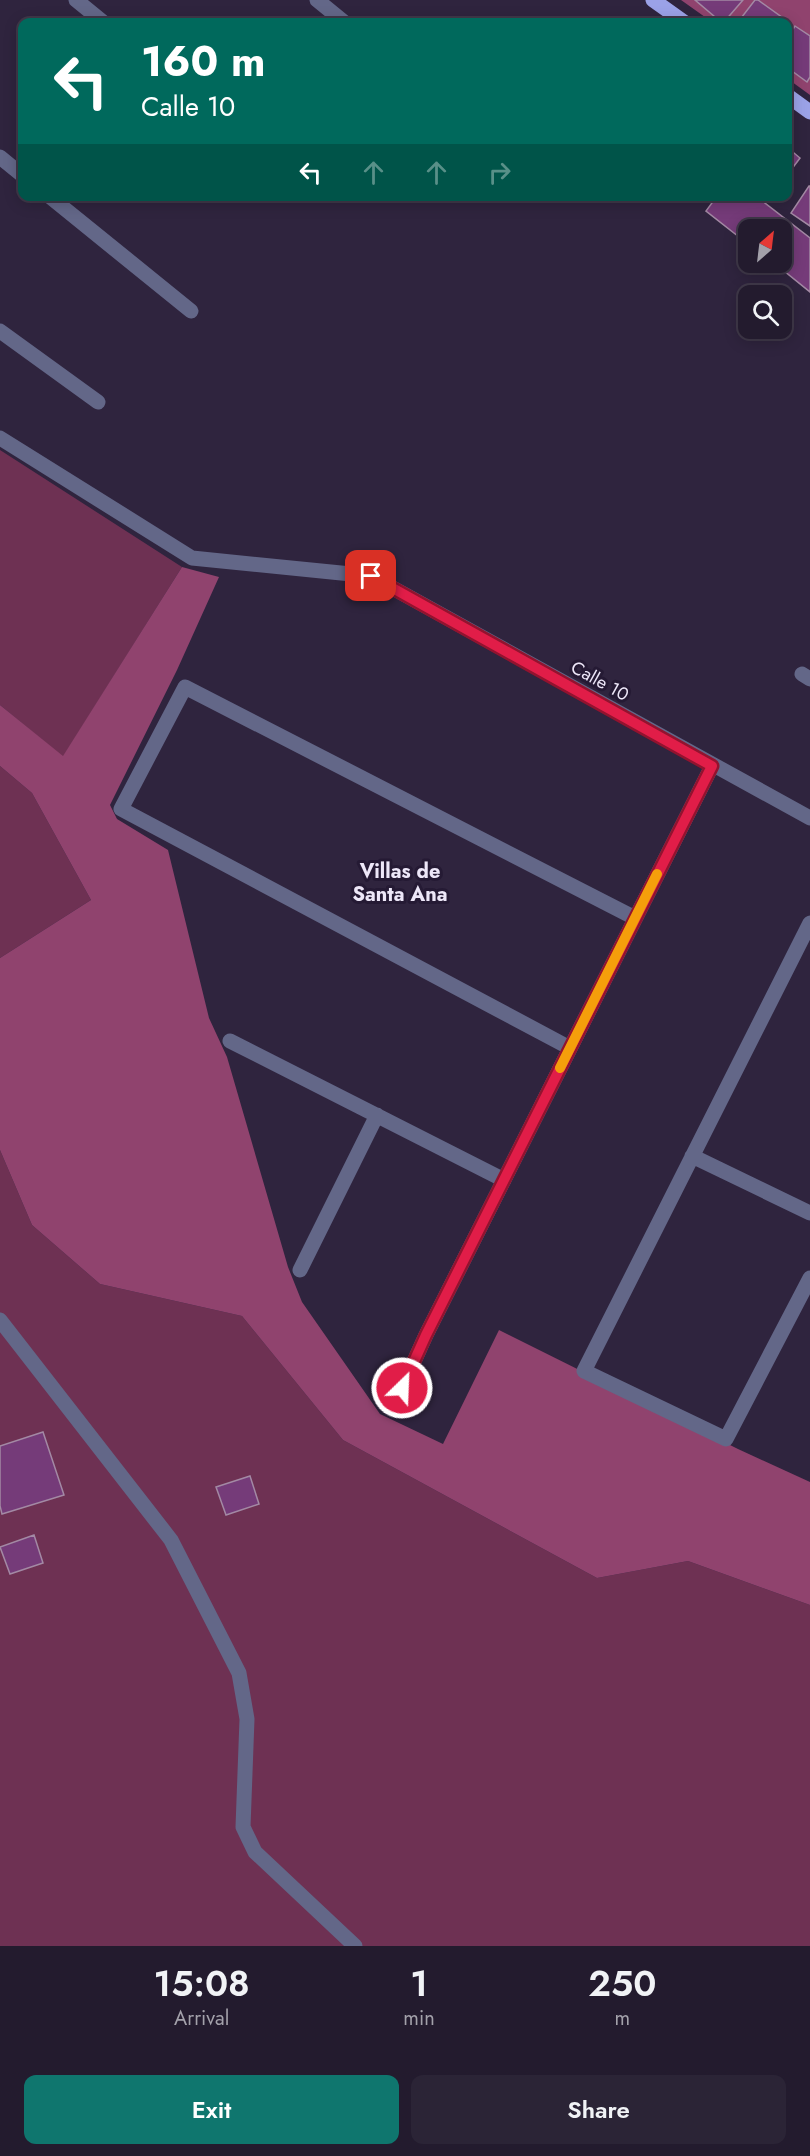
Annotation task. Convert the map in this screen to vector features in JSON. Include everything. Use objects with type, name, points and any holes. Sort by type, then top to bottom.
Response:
[{"type":"main road","points":[[653,0],[678,18]]},
{"type":"main road","points":[[792,99],[810,112]]},
{"type":"street","points":[[76,0],[98,18]]},
{"type":"street","points":[[317,0],[339,18]]},
{"type":"street","points":[[0,157],[18,172]]},
{"type":"street","points":[[55,201],[191,310]]},
{"type":"street","points":[[0,331],[99,402]]},
{"type":"street","name":"Calle 10","points":[[0,438],[192,558],[371,576],[810,818]]},
{"type":"street","points":[[570,1048],[122,809],[185,687],[635,918]]},
{"type":"street","points":[[402,1388],[426,1335],[712,766]]},
{"type":"street","points":[[810,923],[584,1371],[726,1439],[810,1278]]},
{"type":"street","points":[[230,1041],[504,1180]]},
{"type":"street","points":[[300,1270],[377,1115]]},
{"type":"street","points":[[692,1156],[810,1213]]},
{"type":"street","points":[[0,1320],[171,1540],[238,1673],[247,1719],[243,1827],[251,1846],[355,1946]]},
{"type":"shaded area","points":[[681,0],[810,0],[810,95],[792,82],[792,18],[706,18]]},
{"type":"shaded area","points":[[0,450],[182,567],[63,757],[0,705]]},
{"type":"shaded area","points":[[182,567],[219,577],[177,670],[110,805],[117,819],[168,850],[209,1018],[227,1057],[288,1267],[302,1302],[380,1414],[443,1444],[499,1330],[738,1449],[810,1482],[810,1605],[688,1561],[597,1578],[343,1440],[242,1316],[100,1284],[32,1225],[0,1150],[0,958],[91,900],[32,793],[0,766],[0,705],[63,756]]},
{"type":"shaded area","points":[[0,766],[32,793],[91,900],[0,958]]},
{"type":"shaded area","points":[[0,1150],[32,1225],[100,1284],[242,1316],[343,1440],[597,1578],[688,1561],[810,1605],[810,1946],[0,1946]]},
{"type":"building","points":[[695,0],[743,0],[727,18],[716,18]]},
{"type":"building","points":[[755,0],[758,0],[783,18],[741,18]]},
{"type":"building","points":[[795,26],[810,36],[810,77],[807,82],[792,71],[792,31]]},
{"type":"building","points":[[792,151],[800,158],[792,169]]},
{"type":"building","points":[[810,186],[810,226],[791,213]]},
{"type":"building","points":[[713,201],[766,201],[765,203],[786,219],[738,219],[738,236],[706,211]]},
{"type":"building","points":[[792,224],[810,238],[810,292],[787,273],[792,273]]},
{"type":"building","points":[[43,1432],[64,1495],[2,1514],[0,1446]]},
{"type":"building","points":[[250,1476],[259,1504],[226,1515],[216,1487]]},
{"type":"building","points":[[34,1535],[43,1563],[10,1574],[0,1547]]},
{"type":"slow traffic","points":[[560,1068],[657,874]]},
{"type":"district","name":"Villas de Santa Ana","points":[[400,882]]},
{"type":"route","points":[[371,576],[712,766],[426,1335],[402,1388]]}]
